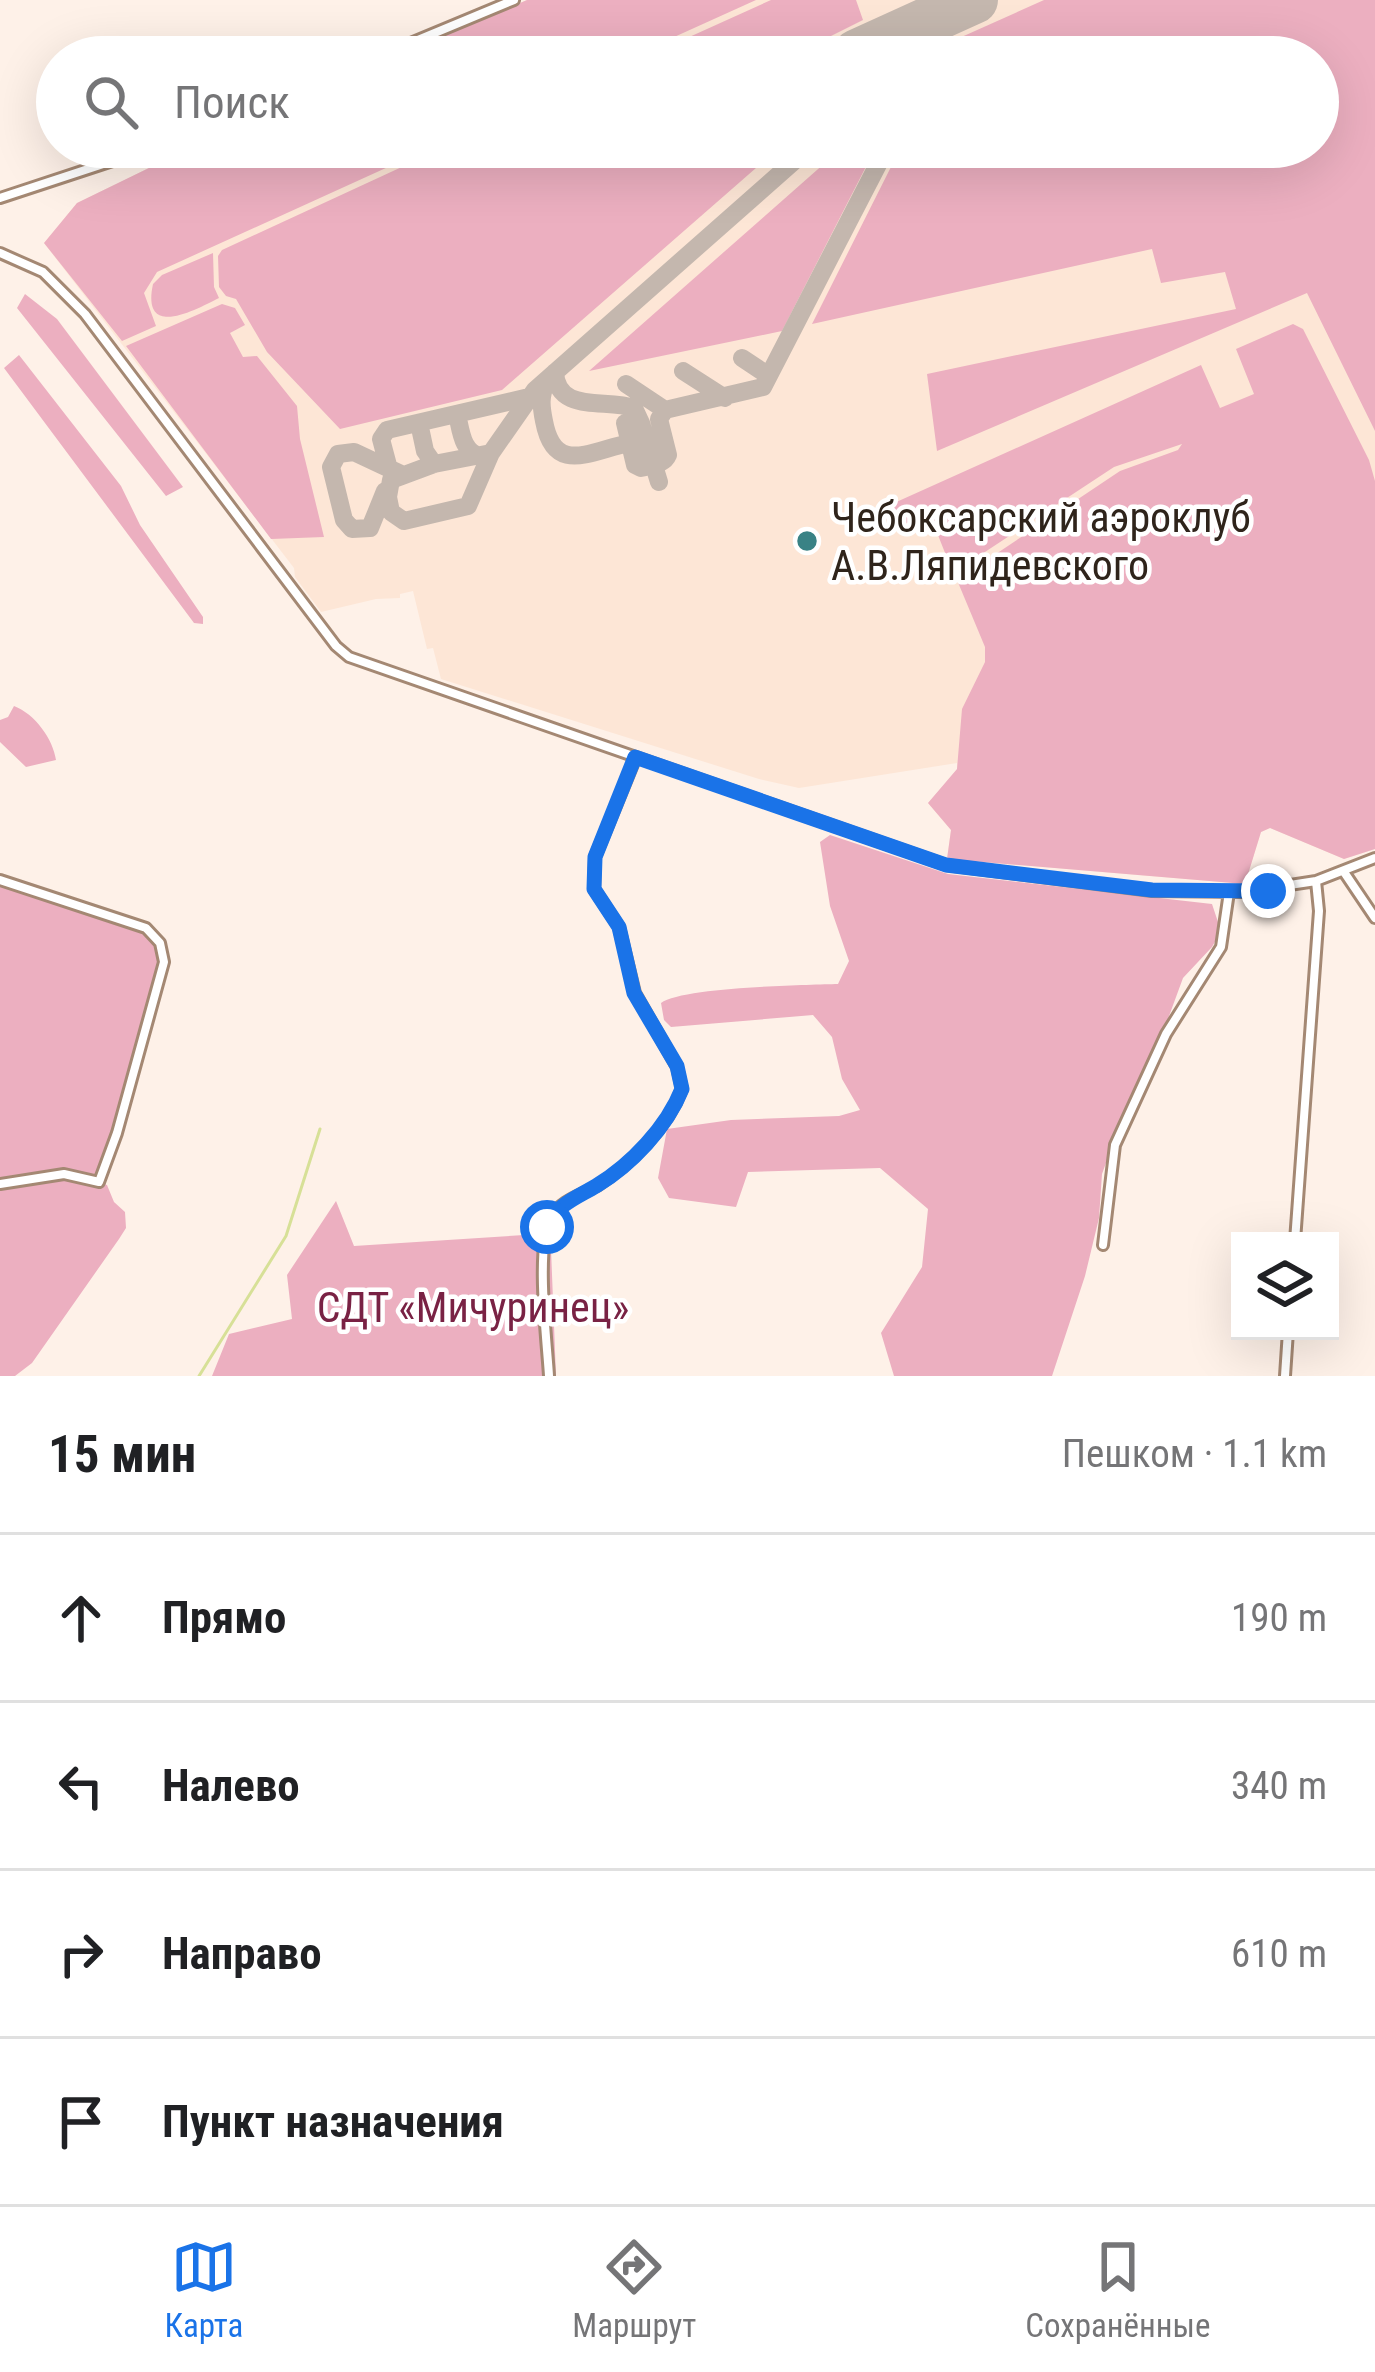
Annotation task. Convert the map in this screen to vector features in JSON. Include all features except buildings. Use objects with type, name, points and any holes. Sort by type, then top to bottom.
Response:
[{"type":"street","points":[[427,36],[514,0]]},
{"type":"street","points":[[0,198],[91,168]]},
{"type":"street","points":[[0,253],[43,272],[73,300],[343,653],[946,865],[1152,890],[1229,892],[1268,891],[1316,881],[1375,858]]},
{"type":"street","points":[[549,1376],[544,1244],[551,1217],[573,1197],[622,1167],[652,1138],[682,1089],[677,1066],[634,993],[619,927],[594,889],[595,857],[635,757]]},
{"type":"street","points":[[1344,872],[1375,919]]},
{"type":"street","points":[[0,880],[146,928],[160,943],[164,962],[99,1182],[64,1174],[0,1184]]},
{"type":"street","points":[[1296,1232],[1319,911],[1316,881]]},
{"type":"street","points":[[1103,1245],[1115,1145],[1166,1034],[1221,947],[1229,892]]},
{"type":"street","points":[[1285,1376],[1287,1340]]},
{"type":"shaded area","points":[[527,0],[1375,0],[1375,849],[1344,859],[1270,828],[1261,832],[1245,884],[947,859],[951,830],[928,803],[957,770],[957,763],[799,788],[441,679],[433,648],[427,649],[413,591],[400,598],[321,612],[295,577],[294,568],[44,243],[77,203],[149,168],[1339,168],[1339,36],[444,36]]},
{"type":"green space","points":[[527,0],[756,0],[676,36],[444,36]]},
{"type":"green space","points":[[771,0],[856,0],[863,20],[831,36],[691,36]]},
{"type":"green space","points":[[1044,0],[1375,0],[1375,431],[1307,293],[937,451],[927,374],[1236,309],[1225,272],[1161,283],[1152,249],[812,324],[890,168],[1339,168],[1339,36],[964,36]]},
{"type":"green space","points":[[149,168],[386,168],[157,272],[144,293],[156,326],[122,341],[44,243],[77,203]]},
{"type":"green space","points":[[400,168],[756,168],[502,390],[340,429],[267,352],[236,299],[219,287],[222,250]]},
{"type":"green space","points":[[819,168],[865,168],[782,331],[589,371]]},
{"type":"green space","points":[[213,253],[219,298],[172,316],[155,312],[153,284],[162,275]]},
{"type":"green space","points":[[25,294],[57,319],[183,487],[166,496],[17,308]]},
{"type":"green space","points":[[222,304],[235,308],[245,325],[230,333],[243,357],[257,356],[297,406],[300,439],[324,537],[271,539],[126,346]]},
{"type":"green space","points":[[1293,324],[1303,329],[1375,481],[1375,849],[1344,859],[1270,828],[1261,832],[1245,884],[947,859],[951,830],[928,803],[957,769],[962,709],[985,662],[985,647],[957,580],[1120,471],[1178,450],[1182,444],[1114,467],[953,573],[932,520],[888,525],[883,508],[1201,365],[1220,408],[1254,394],[1236,349]]},
{"type":"green space","points":[[19,355],[121,486],[203,624],[194,623],[4,368]]},
{"type":"green space","points":[[14,706],[42,728],[56,760],[26,767],[0,742],[0,720]]},
{"type":"green space","points":[[830,835],[948,874],[1212,904],[1221,931],[1183,978],[1102,1174],[1099,1218],[1085,1276],[1052,1376],[894,1376],[881,1333],[922,1267],[928,1209],[880,1168],[748,1172],[736,1207],[669,1198],[658,1178],[667,1129],[731,1120],[839,1116],[860,1110],[842,1079],[832,1037],[813,1015],[671,1027],[664,1020],[661,1003],[717,990],[838,984],[849,961],[830,906],[820,842]]},
{"type":"green space","points":[[0,882],[147,931],[158,942],[162,962],[98,1182],[107,1185],[114,1202],[125,1212],[126,1228],[32,1363],[15,1376],[0,1376]]},
{"type":"green space","name":"СДТ «Мичуринец»","points":[[336,1201],[354,1246],[556,1233],[551,1249],[556,1376],[212,1376],[229,1334],[292,1319],[287,1275]]},
{"type":"waterway","points":[[199,1376],[286,1236],[320,1129]]},
{"type":"taxiway","points":[[935,36],[975,0]]},
{"type":"taxiway","points":[[491,453],[535,390],[786,168]]},
{"type":"taxiway","points":[[654,465],[668,455],[659,419],[665,410],[763,387],[876,168]]},
{"type":"taxiway","points":[[742,358],[771,372]]},
{"type":"taxiway","points":[[683,371],[725,398]]},
{"type":"taxiway","points":[[546,383],[544,421],[549,438],[564,454],[587,454],[636,437],[641,423],[634,408],[573,399],[564,394],[555,372]]},
{"type":"taxiway","points":[[626,384],[665,410]]},
{"type":"taxiway","points":[[389,469],[381,439],[387,430],[529,397]]},
{"type":"taxiway","points":[[457,414],[466,446],[482,457]]},
{"type":"taxiway","points":[[419,423],[425,451],[434,464]]},
{"type":"taxiway","points":[[625,423],[641,423],[654,465],[635,465],[625,423]]},
{"type":"taxiway","points":[[385,491],[370,528],[352,529],[344,520],[331,467],[338,454],[354,452],[403,475]]},
{"type":"taxiway","points":[[491,453],[468,506],[404,521],[391,512],[391,480],[434,464],[491,453]]},
{"type":"taxiway","points":[[654,465],[659,482]]},
{"type":"runway","points":[[895,36],[974,0]]},
{"type":"place","name":"Чебоксарский аэроклуб А.В.Ляпидевского","points":[[807,541]]},
{"type":"route","points":[[547,1227],[558,1208],[622,1167],[652,1138],[682,1089],[677,1066],[634,993],[619,927],[594,889],[595,857],[635,757],[946,865],[1152,890],[1268,891]]}]
